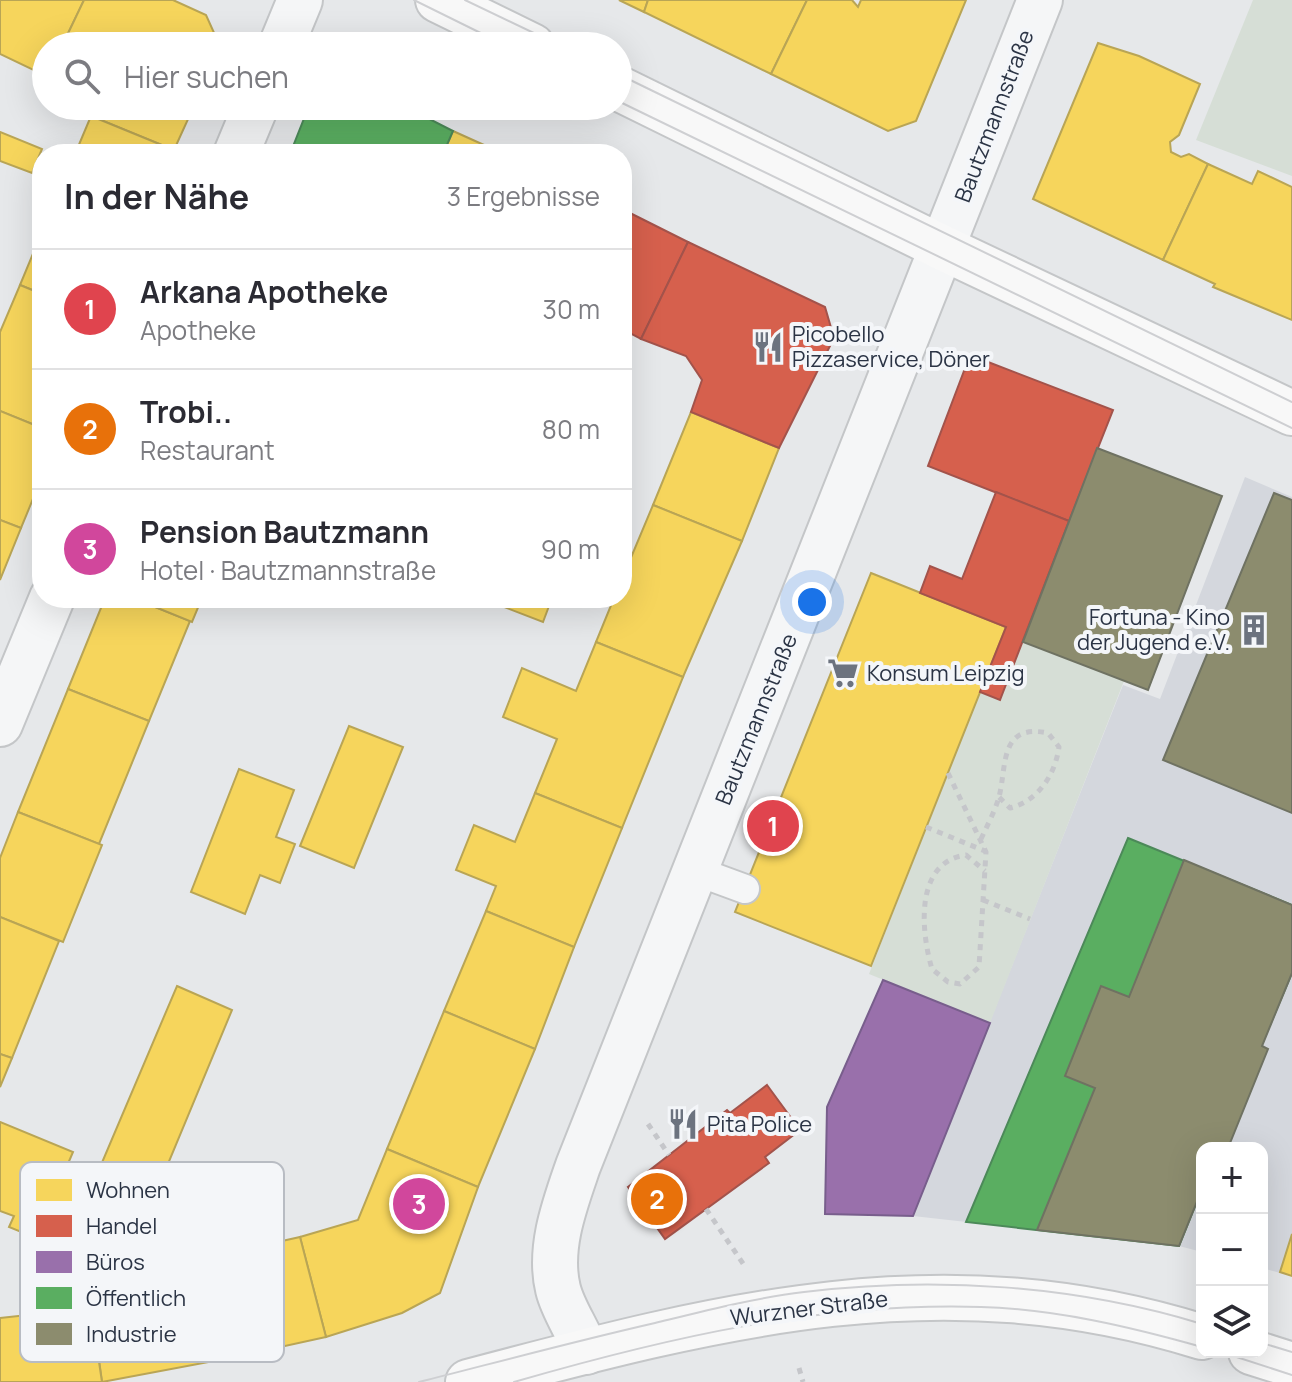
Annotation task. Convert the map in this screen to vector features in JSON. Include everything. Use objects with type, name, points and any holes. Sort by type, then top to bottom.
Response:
[{"type":"main road","points":[[438,0],[503,32]]},
{"type":"main road","points":[[632,95],[941,247],[1292,413]]},
{"type":"main road","name":"Wurzner Straße","points":[[468,1382],[775,1309],[880,1297],[1033,1302],[1196,1336]]},
{"type":"main road","points":[[1268,1357],[1292,1365]]},
{"type":"street","points":[[287,32],[300,0]]},
{"type":"street","name":"Bautzmannstraße","points":[[586,1352],[558,1291],[555,1273],[561,1218],[583,1153],[1040,0]]},
{"type":"street","points":[[240,144],[250,120]]},
{"type":"street","points":[[0,724],[48,608]]},
{"type":"lane","points":[[696,871],[745,889]]},
{"type":"path","points":[[980,840],[999,797],[1001,772],[1008,750],[1017,737],[1032,730],[1048,733],[1059,747],[1057,763],[1040,790],[1025,804],[1010,808],[999,797]]},
{"type":"path","points":[[948,773],[986,852],[985,871],[979,967],[960,984],[948,982],[932,969],[922,904],[936,873],[951,857],[966,855],[985,871]]},
{"type":"path","points":[[926,827],[986,852]]},
{"type":"path","points":[[983,900],[1030,919]]},
{"type":"path","points":[[706,1209],[775,1309]]},
{"type":"path","points":[[799,1368],[803,1382]]},
{"type":"shaded area","points":[[1253,0],[1292,0],[1292,176],[1196,140]]},
{"type":"shaded area","points":[[1245,477],[1292,497],[1292,1276],[1268,1270],[1268,1142],[1196,1142],[1196,1250],[913,1216],[1123,685],[1160,699]]},
{"type":"shaded area","points":[[1023,642],[1124,681],[990,1023],[869,974],[980,692],[1000,700]]},
{"type":"building: Wohnen","points":[[0,0],[84,0],[69,32],[32,32],[32,69],[0,54]]},
{"type":"building: Wohnen","points":[[84,0],[173,0],[206,15],[214,32],[69,32]]},
{"type":"building: Wohnen","points":[[619,0],[648,0],[644,12]]},
{"type":"building: Wohnen","points":[[648,0],[807,0],[771,74],[644,12]]},
{"type":"building: Wohnen","points":[[807,0],[852,0],[858,7],[861,0],[966,0],[916,121],[888,131],[771,74]]},
{"type":"building: Wohnen","points":[[1098,43],[1139,56],[1200,84],[1179,135],[1170,142],[1171,152],[1181,157],[1189,154],[1208,164],[1163,260],[1033,199]]},
{"type":"building: Wohnen","points":[[89,120],[101,120],[159,144],[79,144]]},
{"type":"building: Wohnen","points":[[101,120],[188,120],[177,144],[159,144]]},
{"type":"building: Wohnen","points":[[453,131],[482,144],[447,144]]},
{"type":"building: Wohnen","points":[[0,132],[32,145],[32,173],[0,161]]},
{"type":"building: Wohnen","points":[[1208,164],[1252,184],[1258,171],[1292,187],[1292,320],[1213,287],[1215,284],[1163,260]]},
{"type":"building: Wohnen","points":[[32,256],[32,290],[20,285]]},
{"type":"building: Wohnen","points":[[20,285],[32,290],[32,424],[0,411],[0,332]]},
{"type":"building: Wohnen","points":[[0,411],[32,424],[32,501],[21,528],[0,520]]},
{"type":"building: Wohnen","points":[[691,412],[779,448],[742,541],[653,505]]},
{"type":"building: Wohnen","points":[[653,505],[742,541],[683,677],[596,642],[610,608],[632,608],[632,555]]},
{"type":"building: Wohnen","points":[[0,520],[21,528],[0,580]]},
{"type":"building: Wohnen","points":[[871,573],[1006,627],[871,966],[735,912]]},
{"type":"building: Wohnen","points":[[101,608],[158,608],[190,621],[149,721],[68,689]]},
{"type":"building: Wohnen","points":[[158,608],[198,608],[192,622]]},
{"type":"building: Wohnen","points":[[507,608],[548,608],[543,622]]},
{"type":"building: Wohnen","points":[[596,642],[683,677],[622,828],[535,793],[557,739],[503,717],[522,668],[576,691]]},
{"type":"building: Wohnen","points":[[68,689],[149,721],[99,844],[18,812]]},
{"type":"building: Wohnen","points":[[349,726],[403,747],[354,868],[300,846]]},
{"type":"building: Wohnen","points":[[239,769],[294,790],[276,837],[295,844],[280,883],[260,875],[245,914],[191,892]]},
{"type":"building: Wohnen","points":[[535,793],[622,828],[574,947],[486,911],[496,886],[456,870],[474,825],[515,842]]},
{"type":"building: Wohnen","points":[[18,812],[102,845],[63,942],[0,917],[0,858]]},
{"type":"building: Wohnen","points":[[486,911],[574,947],[535,1049],[444,1011]]},
{"type":"building: Wohnen","points":[[0,917],[59,941],[12,1058],[0,1054]]},
{"type":"building: Wohnen","points":[[177,986],[232,1010],[169,1162],[102,1162]]},
{"type":"building: Wohnen","points":[[444,1011],[535,1049],[478,1187],[387,1149]]},
{"type":"building: Wohnen","points":[[0,1054],[12,1058],[0,1087]]},
{"type":"building: Wohnen","points":[[0,1122],[73,1152],[69,1162],[20,1162],[20,1231],[9,1227],[14,1216],[0,1211]]},
{"type":"building: Wohnen","points":[[387,1149],[478,1187],[440,1293],[402,1313],[326,1337],[300,1237],[358,1220]]},
{"type":"building: Wohnen","points":[[1292,1234],[1292,1276],[1280,1272]]},
{"type":"building: Wohnen","points":[[300,1237],[326,1337],[284,1346],[284,1241]]},
{"type":"building: Wohnen","points":[[20,1316],[20,1362],[99,1362],[102,1382],[0,1382],[0,1318]]},
{"type":"building: Wohnen","points":[[99,1362],[209,1362],[102,1382]]},
{"type":"building: Handel","points":[[632,214],[688,242],[641,339],[632,334]]},
{"type":"building: Handel","points":[[688,242],[825,307],[834,338],[779,448],[691,412],[702,380],[686,356],[641,339]]},
{"type":"building: Handel","points":[[988,362],[1113,410],[1069,521],[928,466],[964,371]]},
{"type":"building: Handel","points":[[996,492],[1069,521],[1000,700],[980,692],[1006,627],[920,593],[930,566],[962,579]]},
{"type":"building: Handel","points":[[767,1085],[800,1130],[765,1157],[769,1163],[665,1239],[628,1187],[727,1110],[730,1113]]},
{"type":"building: Büros","points":[[883,980],[990,1023],[913,1216],[825,1214],[827,1107]]},
{"type":"building: Öffentlich","points":[[303,120],[431,120],[453,131],[447,144],[294,144]]},
{"type":"building: Öffentlich","points":[[1128,838],[1292,905],[1292,973],[1221,1142],[1196,1142],[1196,1204],[1179,1246],[966,1222]]},
{"type":"building: Industrie","points":[[1097,448],[1222,496],[1148,690],[1023,642]]},
{"type":"building: Industrie","name":"Fortuna - Kino der Jugend e.V.","points":[[1274,493],[1292,500],[1292,813],[1163,760]]},
{"type":"building: Industrie","points":[[1184,860],[1292,905],[1292,973],[1262,1046],[1268,1049],[1230,1142],[1196,1142],[1196,1204],[1179,1246],[1037,1230],[1095,1088],[1065,1076],[1101,986],[1129,997]]},
{"type":"tram line","points":[[414,0],[479,32]]},
{"type":"tram line","points":[[465,0],[532,32]]},
{"type":"tram line","points":[[632,81],[1292,402]]},
{"type":"tram line","points":[[632,108],[1292,428]]},
{"type":"tram line","points":[[419,1382],[729,1305],[854,1287],[1004,1287],[1105,1300],[1196,1322]]},
{"type":"tram line","points":[[514,1382],[686,1338],[744,1326],[861,1310],[1009,1308],[1120,1326],[1196,1345]]},
{"type":"tram line","points":[[1268,1345],[1292,1352]]},
{"type":"tram line","points":[[1240,1358],[1292,1375]]},
{"type":"place","name":"Picobello Pizzaservice, Döner","points":[[768,347]]},
{"type":"place","name":"Fortuna - Kino der Jugend e.V.","points":[[1254,630]]},
{"type":"place","name":"Konsum Leipzig","points":[[843,673]]},
{"type":"place","name":"Arkana Apotheke","points":[[773,826]]},
{"type":"place","name":"Pita Police","points":[[683,1124]]},
{"type":"place","name":"Trobi..","points":[[657,1199]]},
{"type":"place","name":"Pension Bautzmann","points":[[419,1204]]}]
